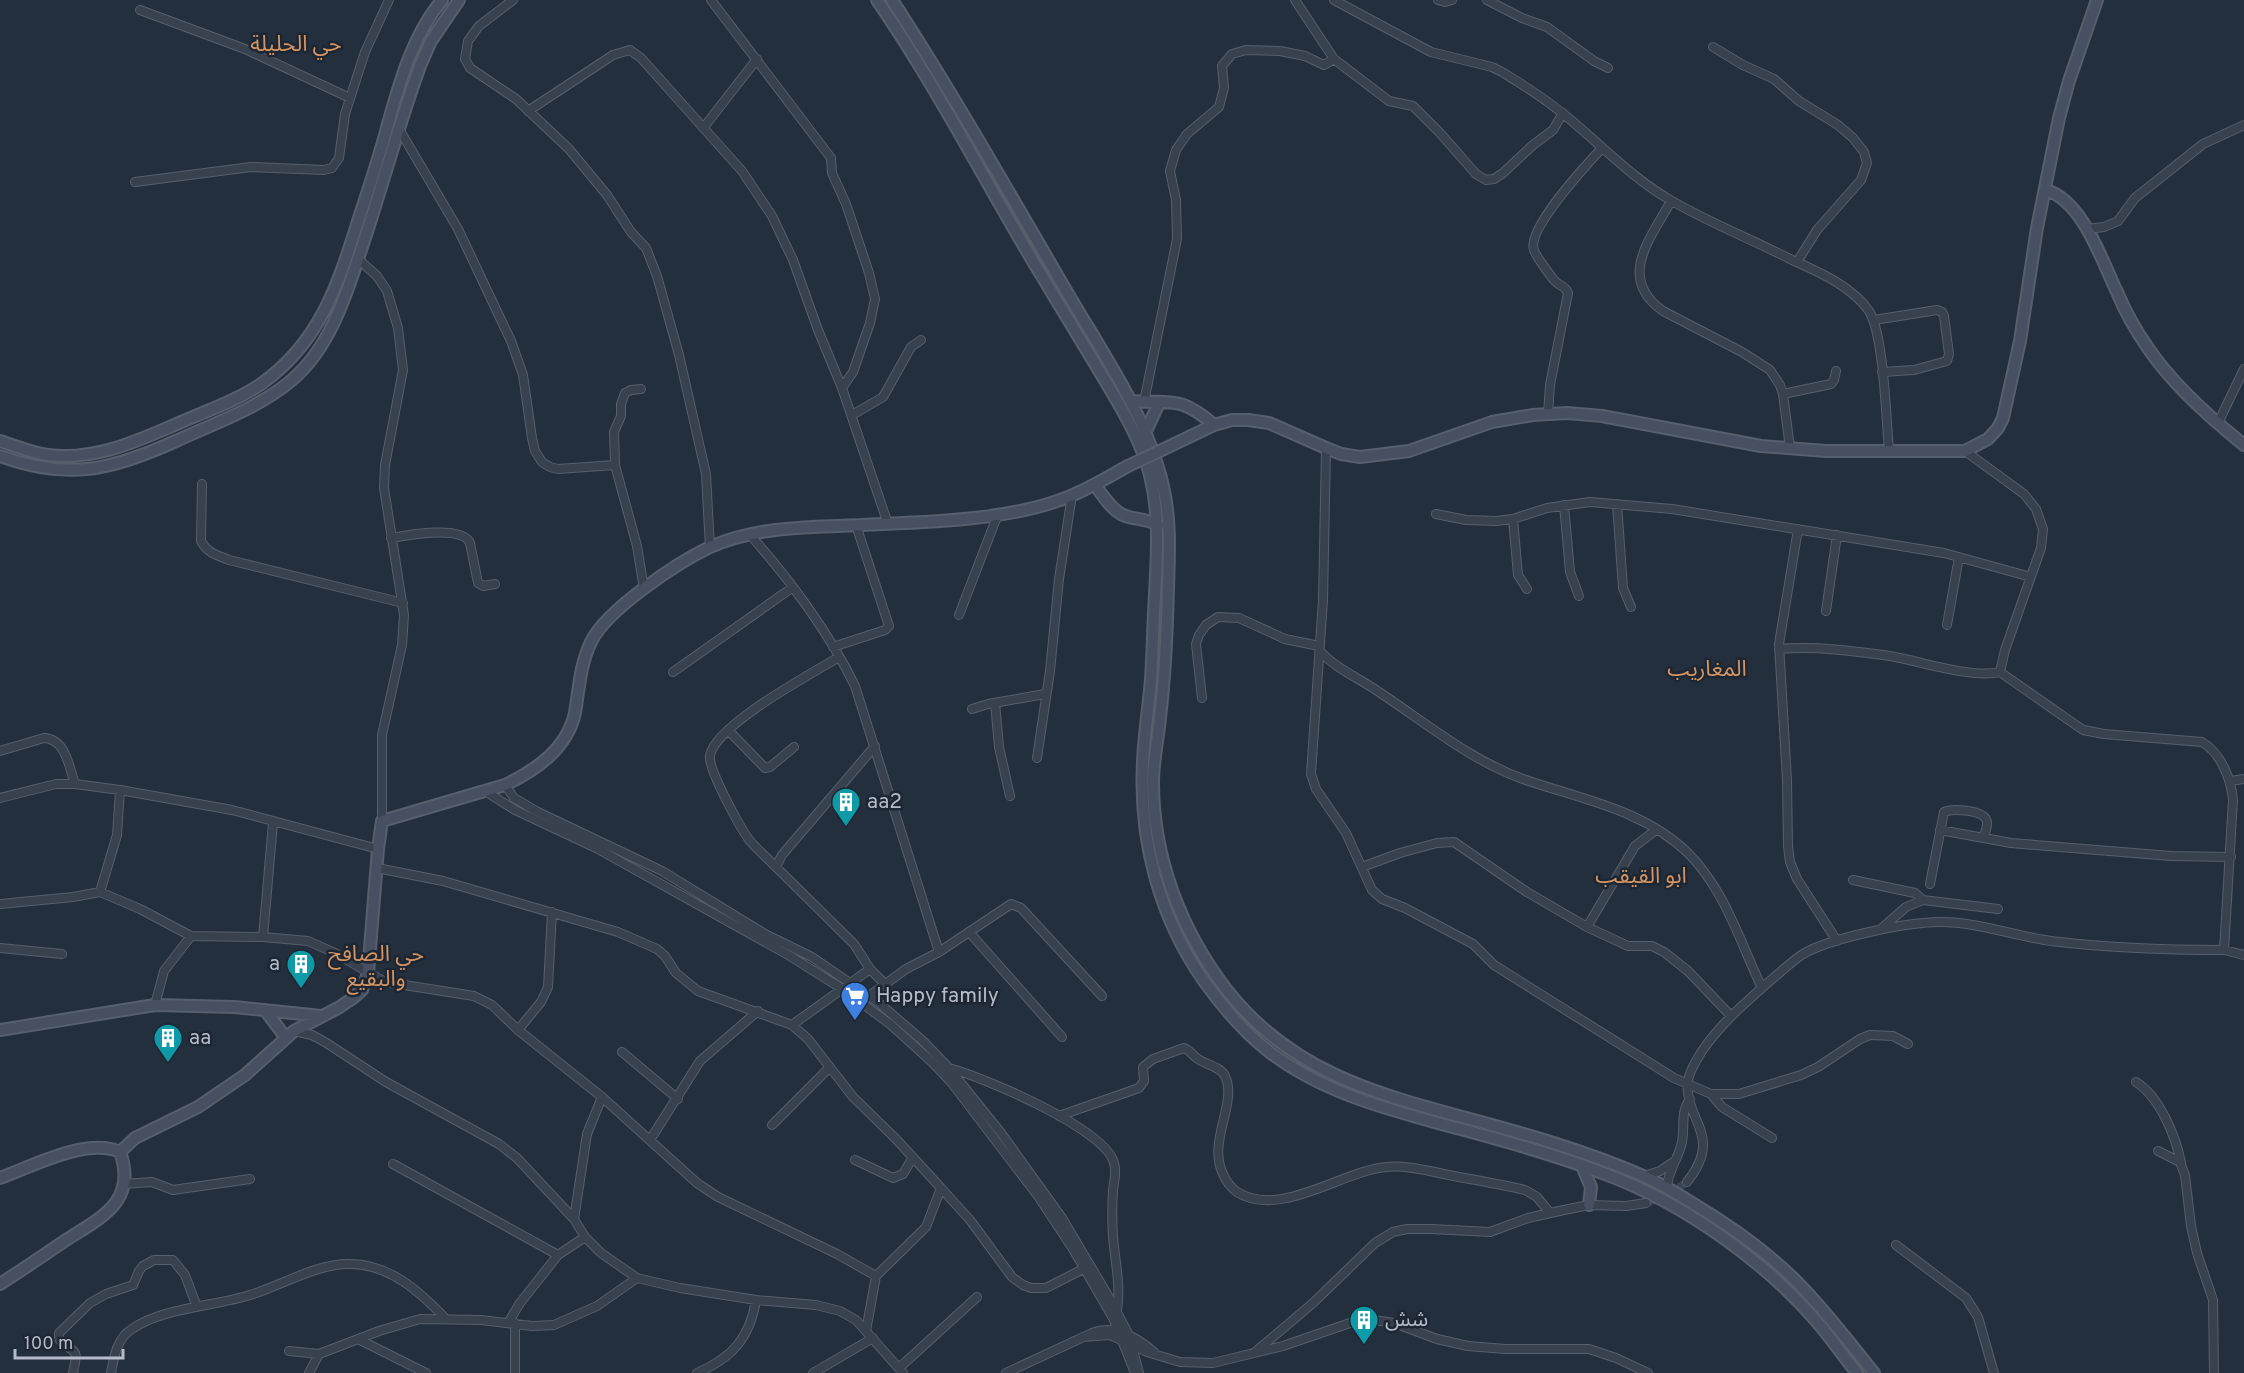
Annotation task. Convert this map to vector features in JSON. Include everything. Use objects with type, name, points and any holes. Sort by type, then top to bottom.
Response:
[{"type":"main road","points":[[0,441],[47,455],[88,454],[124,446],[204,412],[260,384],[286,363],[318,323],[339,281],[404,71],[427,19],[442,0]]},
{"type":"main road","points":[[0,456],[49,470],[79,471],[136,458],[249,408],[278,391],[304,367],[332,325],[344,301],[414,84],[431,41],[459,0]]},
{"type":"main road","points":[[877,0],[915,59],[1012,227],[1120,406],[1140,445],[1149,474],[1158,525],[1150,681],[1143,757],[1144,816],[1149,853],[1159,894],[1177,937],[1204,981],[1254,1038],[1287,1063],[1321,1083],[1344,1094],[1408,1116],[1607,1174],[1642,1190],[1725,1238],[1806,1309],[1857,1373]]},
{"type":"main road","points":[[892,0],[995,167],[1131,401],[1156,456],[1170,529],[1168,623],[1153,776],[1155,819],[1176,904],[1205,960],[1236,1001],[1266,1031],[1314,1066],[1400,1100],[1522,1133],[1645,1176],[1667,1187],[1736,1230],[1779,1265],[1812,1297],[1874,1373]]},
{"type":"main road","points":[[120,1152],[135,1138],[198,1107],[245,1075],[290,1035],[338,1008],[362,990],[368,973],[382,821],[505,785],[537,767],[560,745],[572,722],[581,671],[591,641],[601,626],[644,589],[710,548],[750,535],[807,527],[888,524],[998,514],[1035,508],[1072,495],[1215,425],[1240,420],[1269,423],[1341,454],[1360,457],[1408,451],[1492,422],[1548,414],[1595,415],[1761,446],[1826,452],[1965,451],[1988,439],[2003,418],[2020,341],[2037,228],[2062,106],[2096,0]]},
{"type":"main road","points":[[2046,190],[2067,202],[2087,229],[2141,339],[2170,377],[2244,445]]},
{"type":"main road","points":[[1131,401],[1159,403],[1171,401],[1187,405],[1215,425]]},
{"type":"main road","points":[[1146,431],[1159,403]]},
{"type":"main road","points":[[204,412],[208,427]]},
{"type":"main road","points":[[1095,484],[1115,509],[1122,514],[1158,525]]},
{"type":"main road","points":[[1136,518],[1148,508],[1154,499]]},
{"type":"main road","points":[[0,1030],[155,1005],[265,1010],[321,1016]]},
{"type":"main road","points":[[265,1010],[290,1035]]},
{"type":"main road","points":[[0,1178],[84,1149],[109,1147],[120,1152],[125,1165],[123,1184],[112,1208],[98,1222],[0,1284]]},
{"type":"main road","points":[[1582,1166],[1591,1187],[1589,1205]]},
{"type":"main road","points":[[1591,1187],[1607,1174]]},
{"type":"street","points":[[135,182],[251,167],[324,170],[332,168],[339,158],[343,123],[365,52],[389,0]]},
{"type":"street","points":[[513,0],[479,26],[468,41],[465,59],[474,71],[516,99],[576,157],[607,195],[631,232],[646,248],[657,276],[679,355],[706,474],[710,548]]},
{"type":"street","points":[[711,0],[829,154],[832,173],[846,204],[869,273],[875,299],[874,309],[853,372],[842,388]]},
{"type":"street","points":[[1295,0],[1334,59],[1389,100],[1413,106],[1476,174],[1486,180],[1494,179],[1553,130],[1563,113]]},
{"type":"street","points":[[1334,0],[1431,52],[1492,67],[1502,72],[1563,113],[1633,174],[1671,201],[1797,262],[1846,289],[1863,303],[1874,320],[1882,372],[1889,450]]},
{"type":"street","points":[[1438,0],[1443,2],[1452,0]]},
{"type":"street","points":[[1487,0],[1521,18],[1547,27],[1594,61],[1608,68]]},
{"type":"street","points":[[140,10],[228,42],[350,98]]},
{"type":"street","points":[[1713,47],[1774,80],[1799,101],[1838,125],[1864,152],[1867,163],[1861,180],[1817,230],[1797,262]]},
{"type":"street","points":[[1144,402],[1177,239],[1176,200],[1172,186],[1171,166],[1176,150],[1187,134],[1219,107],[1224,88],[1222,72],[1225,61],[1232,54],[1245,50],[1294,53],[1324,65],[1334,59]]},
{"type":"street","points":[[528,111],[613,55],[630,51],[641,58],[704,127],[754,187],[776,224],[793,260],[852,415],[888,524]]},
{"type":"street","points":[[704,127],[757,59]]},
{"type":"street","points":[[2087,229],[2104,227],[2118,221],[2135,198],[2203,144],[2244,125]]},
{"type":"street","points":[[399,129],[458,229],[512,341],[523,375],[532,438],[539,459],[550,467],[558,469],[615,465]]},
{"type":"street","points":[[1548,414],[1550,385],[1568,293],[1565,287],[1555,281],[1536,255],[1533,239],[1538,227],[1571,183],[1602,148]]},
{"type":"street","points":[[1671,201],[1640,261],[1640,283],[1643,290],[1655,306],[1763,364],[1775,376],[1783,394],[1790,448]]},
{"type":"street","points":[[358,259],[377,276],[387,291],[402,351],[401,382],[384,477],[384,499],[403,603],[404,627],[382,735],[382,821]]},
{"type":"street","points":[[1874,320],[1937,310],[1944,316],[1949,354],[1947,361],[1914,370],[1882,372]]},
{"type":"street","points":[[852,415],[883,397],[911,347],[921,340]]},
{"type":"street","points":[[2218,423],[2244,369]]},
{"type":"street","points":[[1783,394],[1828,385],[1834,380],[1836,371]]},
{"type":"street","points":[[641,389],[627,391],[621,401],[621,416],[614,432],[615,465],[637,546],[644,589]]},
{"type":"street","points":[[1326,448],[1323,600],[1312,730],[1311,774],[1316,789],[1346,833],[1368,884],[1382,899],[1405,908],[1473,945],[1494,965],[1674,1078],[1711,1094],[1739,1095],[1801,1075],[1818,1068],[1860,1039],[1870,1035],[1893,1036],[1908,1044]]},
{"type":"street","points":[[1965,451],[2016,487],[2036,509],[2043,529],[2043,540],[2005,650],[2000,672]]},
{"type":"street","points":[[202,484],[201,541],[208,551],[229,560],[403,603]]},
{"type":"street","points":[[1037,758],[1059,579],[1072,495]]},
{"type":"street","points":[[1436,514],[1478,521],[1513,519],[1564,505],[1590,502],[1672,509],[1959,557],[2031,577]]},
{"type":"street","points":[[1617,504],[1623,588],[1631,607]]},
{"type":"street","points":[[1564,505],[1570,572],[1579,597]]},
{"type":"street","points":[[959,615],[998,514]]},
{"type":"street","points":[[1513,519],[1518,575],[1527,589]]},
{"type":"street","points":[[832,647],[885,630],[889,626],[856,525]]},
{"type":"street","points":[[1798,529],[1779,649],[1790,862],[1804,891],[1837,942]]},
{"type":"street","points":[[391,538],[432,534],[463,535],[470,543],[478,583],[483,586],[495,584]]},
{"type":"street","points":[[750,535],[772,559],[792,587],[839,657],[855,686],[876,746],[939,951]]},
{"type":"street","points":[[1826,611],[1837,536]]},
{"type":"street","points":[[1947,625],[1959,557]]},
{"type":"street","points":[[674,672],[792,587]]},
{"type":"street","points":[[1203,698],[1196,644],[1198,635],[1206,625],[1218,617],[1239,618],[1285,639],[1319,648],[1339,669],[1375,689],[1469,753],[1523,779],[1623,811],[1686,851],[1711,880],[1734,923],[1744,951],[1762,988]]},
{"type":"street","points":[[1779,649],[1819,648],[1890,656],[1984,673],[2000,672],[2083,730],[2104,734],[2202,742],[2208,745],[2217,756],[2230,781],[2233,800],[2224,950]]},
{"type":"street","points":[[839,657],[746,716],[712,749],[709,760],[710,767],[749,840],[848,939],[870,969],[885,984]]},
{"type":"street","points":[[972,709],[1046,694]]},
{"type":"street","points":[[995,703],[999,747],[1010,796]]},
{"type":"street","points":[[729,731],[768,769],[794,747]]},
{"type":"street","points":[[0,751],[28,742],[51,738],[60,744],[75,784]]},
{"type":"street","points":[[776,867],[782,855],[876,746]]},
{"type":"street","points":[[2230,781],[2244,779]]},
{"type":"street","points":[[0,798],[45,785],[75,784],[120,789],[220,808],[378,849]]},
{"type":"street","points":[[505,785],[512,796],[527,806],[662,871],[765,934],[812,957],[852,983],[916,1034],[948,1067],[1062,1218],[1126,1337],[1137,1373]]},
{"type":"street","points":[[100,892],[117,835],[120,789]]},
{"type":"street","points":[[485,791],[520,813],[598,849],[645,874],[790,956],[861,1002],[932,1062],[966,1101],[1087,1267]]},
{"type":"street","points":[[1930,884],[1943,814],[1946,811],[1955,809],[1986,819],[1987,825],[1983,838]]},
{"type":"street","points":[[262,937],[273,822]]},
{"type":"street","points":[[1587,927],[1635,846],[1656,830]]},
{"type":"street","points":[[1940,830],[2011,843],[2171,856],[2231,858]]},
{"type":"street","points":[[1362,867],[1400,853],[1437,843],[1454,842],[1527,892],[1587,927],[1623,944],[1652,946],[1664,952],[1688,971],[1731,1016]]},
{"type":"street","points":[[377,868],[443,881],[618,932],[650,945],[665,957],[676,973],[691,987],[792,1025],[808,1039],[858,1103],[913,1157],[970,1220],[1012,1276],[1023,1285],[1031,1288],[1046,1288],[1087,1267]]},
{"type":"street","points":[[1853,880],[1915,892],[1923,900]]},
{"type":"street","points":[[0,904],[100,892],[140,909],[191,936],[262,937],[308,941],[335,952],[385,982],[474,996],[492,1005],[519,1030],[602,1097],[691,1178],[718,1197],[843,1257],[876,1276]]},
{"type":"street","points":[[1878,931],[1906,907],[1923,900],[1998,909]]},
{"type":"street","points":[[861,1002],[906,969],[939,951],[1004,907],[1015,904],[1102,996]]},
{"type":"street","points":[[519,1030],[541,1002],[548,987],[552,912]]},
{"type":"street","points":[[1687,1182],[1700,1162],[1702,1151],[1701,1127],[1690,1099],[1688,1085],[1690,1073],[1714,1033],[1803,954],[1878,931],[1916,923],[1941,922],[1993,928],[2050,940],[2166,950],[2224,950],[2244,955]]},
{"type":"street","points":[[969,932],[1062,1037]]},
{"type":"street","points":[[155,1005],[164,971],[191,936]]},
{"type":"street","points":[[0,948],[62,954]]},
{"type":"street","points":[[792,1025],[870,969]]},
{"type":"street","points":[[650,1140],[694,1069],[705,1056],[758,1011]]},
{"type":"street","points":[[909,1041],[916,1034]]},
{"type":"street","points":[[290,1035],[312,1035],[386,1082],[499,1144],[517,1158],[574,1219],[585,1237],[600,1253],[637,1278],[680,1288],[756,1300],[804,1303],[840,1311],[856,1320],[901,1371],[977,1297]]},
{"type":"street","points":[[1059,1116],[1139,1088],[1144,1081],[1143,1067],[1147,1063],[1184,1048],[1199,1060],[1219,1070],[1225,1078],[1227,1096],[1218,1144],[1219,1165],[1227,1182],[1241,1194],[1268,1199],[1303,1194],[1372,1169],[1393,1167],[1435,1172],[1525,1190],[1537,1197],[1550,1213]]},
{"type":"street","points":[[622,1052],[678,1098]]},
{"type":"street","points":[[772,1125],[830,1067]]},
{"type":"street","points":[[948,1067],[989,1082],[1059,1116],[1091,1136],[1108,1152],[1114,1163],[1112,1214],[1118,1297],[1115,1315],[1120,1331],[1132,1345],[1137,1373]]},
{"type":"street","points":[[2136,1082],[2149,1093],[2178,1143],[2197,1253],[2213,1300],[2214,1373]]},
{"type":"street","points":[[1711,1094],[1722,1107],[1772,1138]]},
{"type":"street","points":[[574,1219],[587,1134],[602,1097]]},
{"type":"street","points":[[1667,1187],[1669,1174],[1682,1144],[1684,1111],[1690,1099]]},
{"type":"street","points":[[2158,1151],[2172,1157],[2182,1165]]},
{"type":"street","points":[[855,1160],[893,1178],[903,1174],[913,1157]]},
{"type":"street","points":[[1645,1176],[1660,1171],[1674,1162]]},
{"type":"street","points":[[393,1164],[558,1255]]},
{"type":"street","points":[[123,1184],[152,1182],[173,1190],[250,1179]]},
{"type":"street","points":[[866,1331],[876,1276],[926,1227],[941,1188]]},
{"type":"street","points":[[1253,1354],[1313,1303],[1386,1235],[1407,1229],[1490,1232],[1550,1213],[1589,1205],[1626,1206],[1646,1203]]},
{"type":"street","points":[[515,1373],[511,1323],[520,1303],[558,1255],[585,1237]]},
{"type":"street","points":[[1896,1245],[1966,1298],[1978,1317],[1994,1373]]},
{"type":"street","points":[[73,1373],[77,1354],[59,1339],[59,1333],[90,1303],[106,1294],[133,1285],[143,1266],[154,1260],[173,1260],[185,1275],[197,1307]]},
{"type":"street","points":[[111,1373],[119,1344],[132,1328],[158,1317],[250,1295],[312,1270],[348,1263],[389,1273],[418,1290],[446,1318]]},
{"type":"street","points":[[289,1351],[319,1354],[379,1331],[420,1319],[446,1318],[554,1325],[597,1306],[637,1278]]},
{"type":"street","points":[[697,1373],[726,1356],[744,1337],[751,1323],[756,1300]]},
{"type":"street","points":[[1132,1345],[1180,1362],[1202,1364],[1224,1362],[1282,1346],[1350,1323],[1374,1320],[1394,1323],[1437,1339],[1468,1346],[1505,1349],[1589,1349],[1644,1372]]},
{"type":"street","points":[[1006,1373],[1103,1329],[1120,1331]]},
{"type":"street","points":[[1083,1337],[1104,1335],[1126,1337],[1158,1356]]},
{"type":"street","points":[[813,1373],[873,1338]]},
{"type":"street","points":[[360,1340],[426,1372]]},
{"type":"street","points":[[309,1373],[319,1354]]},
{"type":"tunnel","points":[[1646,1203],[1667,1195],[1687,1182]]},
{"type":"place","name":"aa2","points":[[846,828]]},
{"type":"place","name":"a","points":[[301,990]]},
{"type":"place","name":"Happy family","points":[[855,1022]]},
{"type":"place","name":"aa","points":[[168,1064]]},
{"type":"place","name":"شش","points":[[1364,1346]]},
{"type":"district","name":"حي الحليلة","points":[[296,45]]},
{"type":"district","name":"المغاريب","points":[[1707,670]]},
{"type":"district","name":"ابو القيقب","points":[[1641,877]]},
{"type":"district","name":"حي الصافح والبقيع","points":[[376,968]]}]
